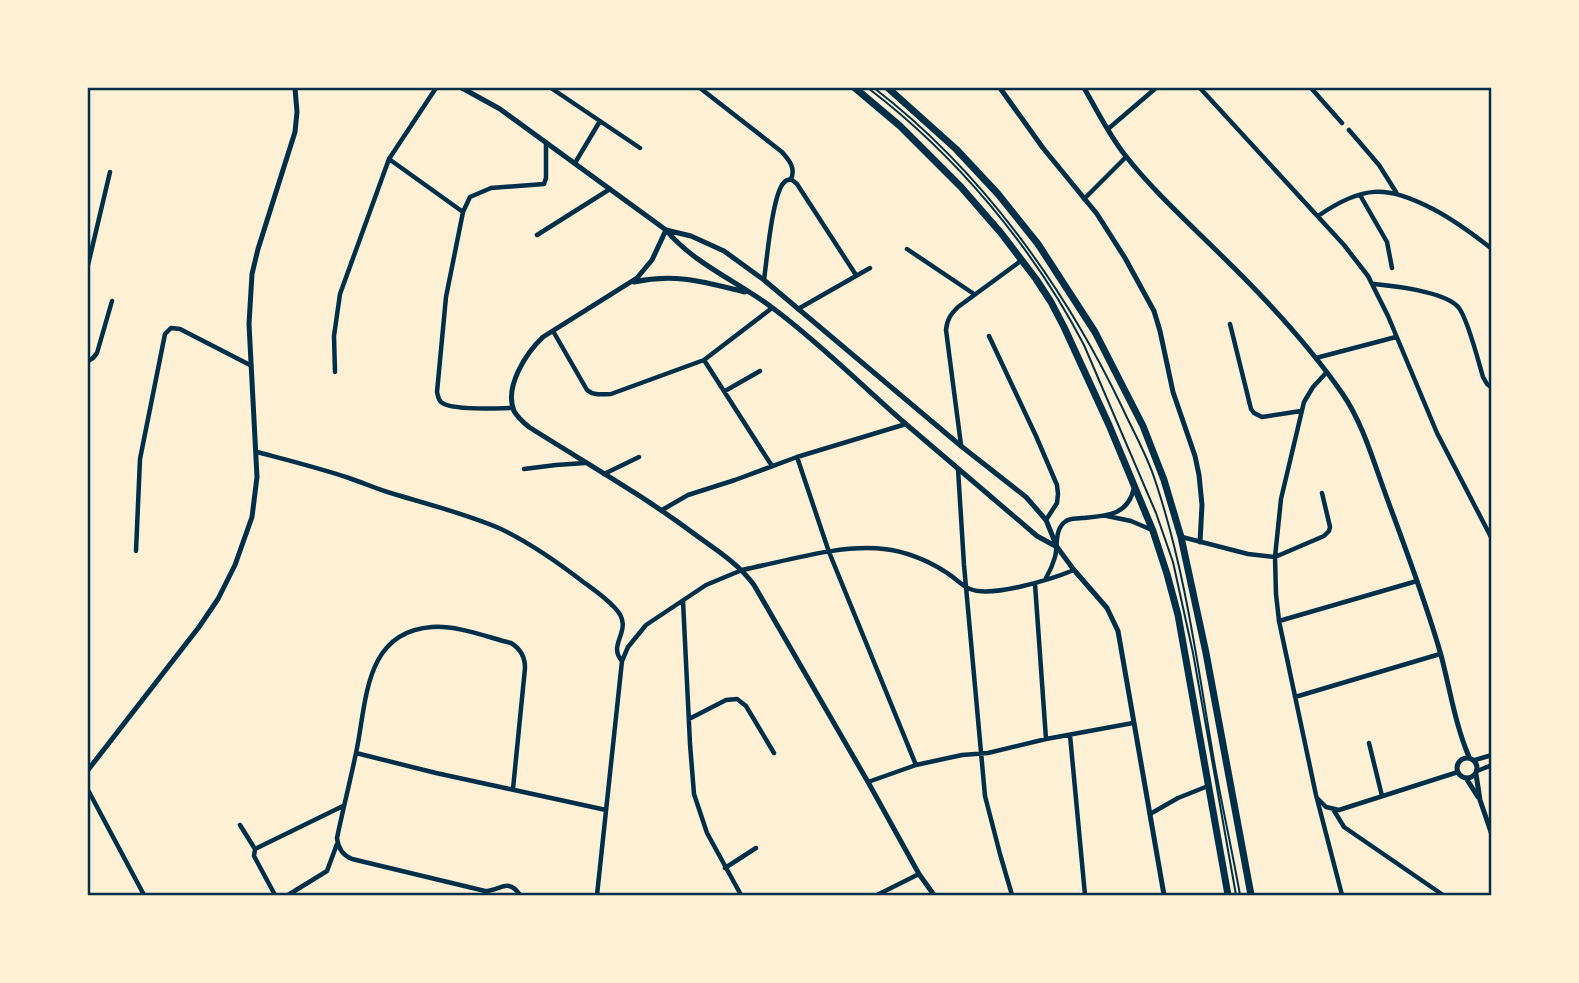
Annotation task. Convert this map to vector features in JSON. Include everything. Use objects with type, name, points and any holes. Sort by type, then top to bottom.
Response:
[{"type":"highway","points":[[855,88],[900,126],[982,210],[1022,260],[1051,302],[1064,327],[1114,437],[1153,531],[1167,574],[1178,615],[1228,895]]},
{"type":"highway","points":[[888,88],[956,149],[998,194],[1038,244],[1095,332],[1132,402],[1160,468],[1181,537],[1206,653],[1251,895]]},
{"type":"street","points":[[88,770],[218,599],[235,565],[252,517],[257,452],[250,365],[252,274],[295,132],[298,112],[295,88]]},
{"type":"street","points":[[335,372],[334,336],[340,294],[389,159],[436,88]]},
{"type":"street","points":[[462,88],[500,109],[666,230],[684,248],[772,307],[842,364],[906,424],[1037,536],[1057,547]]},
{"type":"street","points":[[551,88],[640,148]]},
{"type":"street","points":[[700,88],[782,152],[792,166],[791,179]]},
{"type":"street","points":[[1000,88],[1043,148],[1097,214],[1154,311],[1173,392],[1199,475],[1202,505],[1200,542]]},
{"type":"street","points":[[1084,88],[1126,157],[1290,326],[1342,393],[1360,426],[1417,581],[1440,654],[1461,738],[1477,764],[1480,800],[1492,835]]},
{"type":"street","points":[[1108,129],[1156,88]]},
{"type":"street","points":[[1200,88],[1318,216],[1373,284],[1437,433],[1492,539]]},
{"type":"street","points":[[1311,88],[1342,122]]},
{"type":"street","points":[[575,163],[600,121]]},
{"type":"street","points":[[1349,130],[1379,165],[1397,193]]},
{"type":"street","points":[[513,408],[449,406],[438,399],[446,297],[463,212],[470,197],[491,188],[544,184],[546,143]]},
{"type":"street","points":[[1084,199],[1126,157]]},
{"type":"street","points":[[389,159],[463,212]]},
{"type":"street","points":[[88,265],[91,240],[110,172]]},
{"type":"street","points":[[791,179],[797,184],[856,275]]},
{"type":"street","points":[[764,280],[776,200],[783,184],[791,179]]},
{"type":"street","points":[[537,235],[610,189]]},
{"type":"street","points":[[1318,216],[1341,202],[1360,195],[1385,191],[1397,193],[1446,216],[1492,249]]},
{"type":"street","points":[[1360,195],[1387,242],[1392,268]]},
{"type":"street","points":[[666,230],[691,236],[715,247],[764,280],[961,446],[1018,490],[1046,520],[1057,547],[1107,608],[1118,631],[1164,895]]},
{"type":"street","points":[[666,230],[648,266],[631,282],[543,337],[533,347],[522,364],[513,388],[513,408],[519,419],[530,427],[662,510],[742,570],[754,585],[919,874],[934,895]]},
{"type":"street","points":[[907,249],[974,294]]},
{"type":"street","points":[[961,446],[947,326],[950,315],[974,294],[1022,260]]},
{"type":"street","points":[[798,309],[870,268]]},
{"type":"street","points":[[631,282],[674,277],[750,294]]},
{"type":"street","points":[[1373,284],[1423,292],[1455,304],[1462,314],[1484,380],[1492,388]]},
{"type":"street","points":[[88,361],[97,353],[112,301]]},
{"type":"street","points":[[553,331],[587,390],[591,393],[611,394],[705,360],[772,307]]},
{"type":"street","points":[[1230,324],[1254,413],[1262,416],[1301,411]]},
{"type":"street","points":[[136,551],[140,458],[165,334],[170,328],[180,329],[250,365]]},
{"type":"street","points":[[989,336],[1057,485],[1057,503],[1046,520]]},
{"type":"street","points":[[1316,358],[1396,337]]},
{"type":"street","points":[[705,360],[772,466]]},
{"type":"street","points":[[725,391],[760,371]]},
{"type":"street","points":[[1326,373],[1310,392],[1301,411],[1281,499],[1275,557],[1276,594],[1279,621],[1316,795],[1342,895]]},
{"type":"street","points":[[662,510],[688,495],[797,457],[906,424]]},
{"type":"street","points":[[257,452],[337,474],[392,494],[467,516],[499,528],[531,545],[617,610],[623,626],[616,650],[622,661]]},
{"type":"street","points":[[604,474],[639,457]]},
{"type":"street","points":[[797,457],[829,552],[916,765]]},
{"type":"street","points":[[524,469],[587,463]]},
{"type":"street","points":[[958,468],[985,796],[1012,895]]},
{"type":"street","points":[[1107,516],[1122,509],[1132,495],[1134,486]]},
{"type":"street","points":[[1181,537],[1248,554],[1275,557],[1324,536],[1329,531],[1322,493]]},
{"type":"street","points":[[1046,578],[1052,566],[1059,530],[1067,520],[1107,516],[1130,521],[1153,531]]},
{"type":"street","points":[[597,895],[622,661],[628,647],[646,625],[706,585],[742,570],[843,549],[893,550],[935,565],[967,588],[976,591],[1035,584],[1074,570]]},
{"type":"street","points":[[1279,621],[1417,581]]},
{"type":"street","points":[[1035,584],[1046,739]]},
{"type":"street","points":[[683,601],[694,794],[707,833],[741,895]]},
{"type":"street","points":[[288,895],[327,871],[337,843],[370,678],[379,657],[396,640],[416,630],[439,627],[454,629],[511,643],[519,649],[525,668],[513,789]]},
{"type":"street","points":[[1295,697],[1440,654]]},
{"type":"street","points":[[689,719],[726,700],[737,699],[746,706],[774,753]]},
{"type":"street","points":[[868,782],[916,765],[962,754],[980,754],[1133,723]]},
{"type":"street","points":[[1070,735],[1085,895]]},
{"type":"street","points":[[1461,738],[1458,772],[1466,778],[1480,800]]},
{"type":"street","points":[[1369,743],[1382,796]]},
{"type":"street","points":[[356,753],[606,810]]},
{"type":"street","points":[[1459,761],[1492,755]]},
{"type":"street","points":[[1466,778],[1492,765]]},
{"type":"street","points":[[1316,795],[1326,807],[1345,808],[1458,772]]},
{"type":"street","points":[[1149,814],[1208,786]]},
{"type":"street","points":[[88,790],[144,895]]},
{"type":"street","points":[[255,849],[343,806]]},
{"type":"street","points":[[1333,809],[1345,827],[1443,895]]},
{"type":"street","points":[[240,825],[255,849],[254,856],[275,895]]},
{"type":"street","points":[[337,843],[342,853],[352,859],[485,891],[504,886],[514,888],[520,895]]},
{"type":"street","points":[[725,868],[756,848]]},
{"type":"street","points":[[877,895],[919,874]]},
{"type":"lane","points":[[868,88],[928,139],[979,194],[1035,266],[1084,345],[1152,501],[1173,562],[1193,653],[1236,895]]},
{"type":"lane","points":[[874,88],[954,159],[1025,245],[1101,364],[1146,458],[1163,506],[1185,592],[1240,895]]}]
